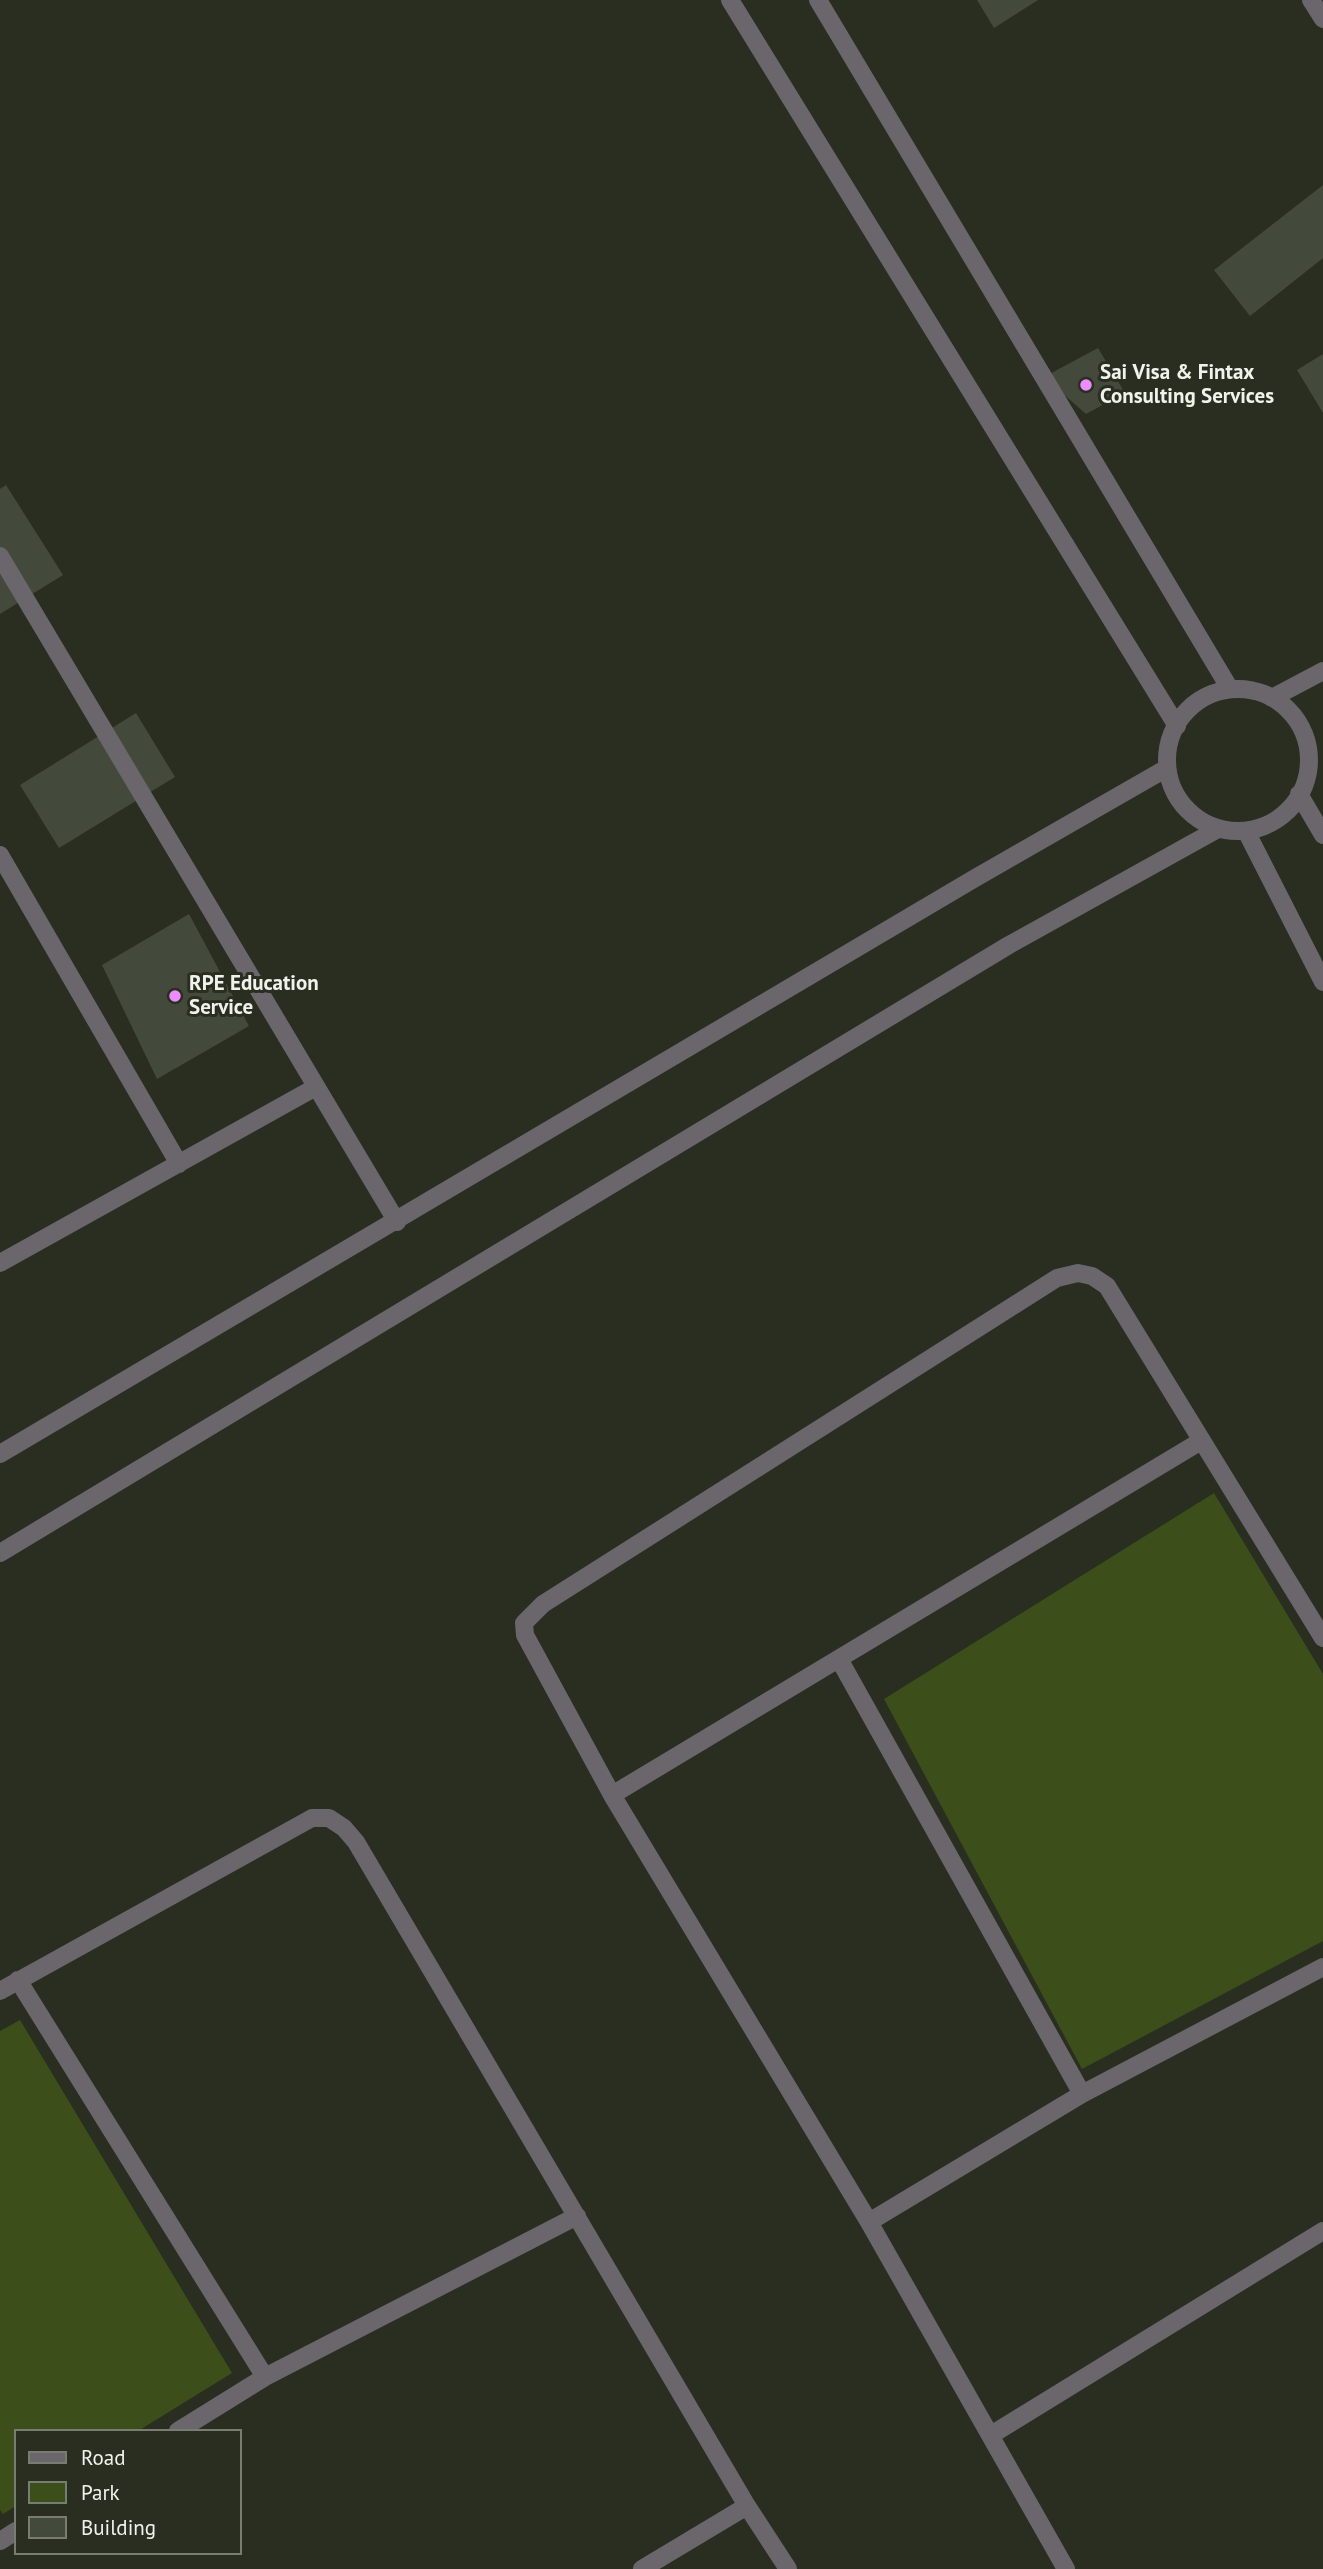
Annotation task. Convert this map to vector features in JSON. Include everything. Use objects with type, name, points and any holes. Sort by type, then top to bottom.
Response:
[{"type":"street","points":[[730,0],[1177,726]]},
{"type":"street","points":[[818,0],[1230,689]]},
{"type":"street","points":[[1311,0],[1323,19]]},
{"type":"street","points":[[0,556],[397,1222]]},
{"type":"street","points":[[1272,698],[1323,671]]},
{"type":"street","points":[[1230,689],[1258,691],[1283,704],[1301,725],[1309,751],[1316,758],[1294,804],[1273,822],[1246,831],[1218,829],[1193,816],[1175,794],[1167,768],[1169,740],[1177,726],[1182,716],[1203,697],[1230,689]]},
{"type":"street","points":[[0,1454],[397,1222],[977,877],[1167,768]]},
{"type":"street","points":[[1300,794],[1323,835]]},
{"type":"street","points":[[0,1553],[1009,944],[1218,829]]},
{"type":"street","points":[[1246,831],[1323,982]]},
{"type":"street","points":[[0,855],[179,1164]]},
{"type":"street","points":[[0,1264],[316,1087]]},
{"type":"street","points":[[1066,2569],[869,2222],[612,1795],[525,1634],[524,1623],[543,1604],[1057,1278],[1078,1273],[1092,1276],[1107,1286],[1323,1638]]},
{"type":"street","points":[[612,1795],[1201,1441]]},
{"type":"street","points":[[839,1659],[1082,2094]]},
{"type":"street","points":[[0,1991],[312,1818],[329,1818],[344,1828],[356,1842],[747,2506],[788,2569]]},
{"type":"street","points":[[869,2222],[1082,2094],[1323,1967]]},
{"type":"street","points":[[18,1980],[265,2377]]},
{"type":"street","points":[[181,2429],[265,2377],[578,2216]]},
{"type":"street","points":[[992,2435],[1323,2231]]},
{"type":"street","points":[[642,2569],[747,2506]]},
{"type":"green space","points":[[1214,1493],[1323,1674],[1323,1941],[1082,2069],[884,1699]]},
{"type":"green space","points":[[20,2020],[232,2373],[141,2429],[14,2429],[14,2507],[3,2514],[0,2510],[0,2031]]},
{"type":"building","points":[[977,0],[1038,0],[994,28]]},
{"type":"building","points":[[1323,185],[1323,258],[1250,316],[1214,270]]},
{"type":"building","name":"Sai Visa & Fintax Consulting Services","points":[[1098,348],[1125,393],[1086,414],[1044,377]]},
{"type":"building","points":[[1323,354],[1323,413],[1297,370]]},
{"type":"building","points":[[6,485],[63,575],[0,614],[0,489]]},
{"type":"building","points":[[136,713],[175,777],[59,848],[20,785]]},
{"type":"building","name":"RPE Education Service","points":[[189,914],[249,1026],[157,1079],[102,965]]},
{"type":"place","name":"Sai Visa & Fintax Consulting Services","points":[[1086,385]]},
{"type":"place","name":"RPE Education Service","points":[[175,996]]}]
